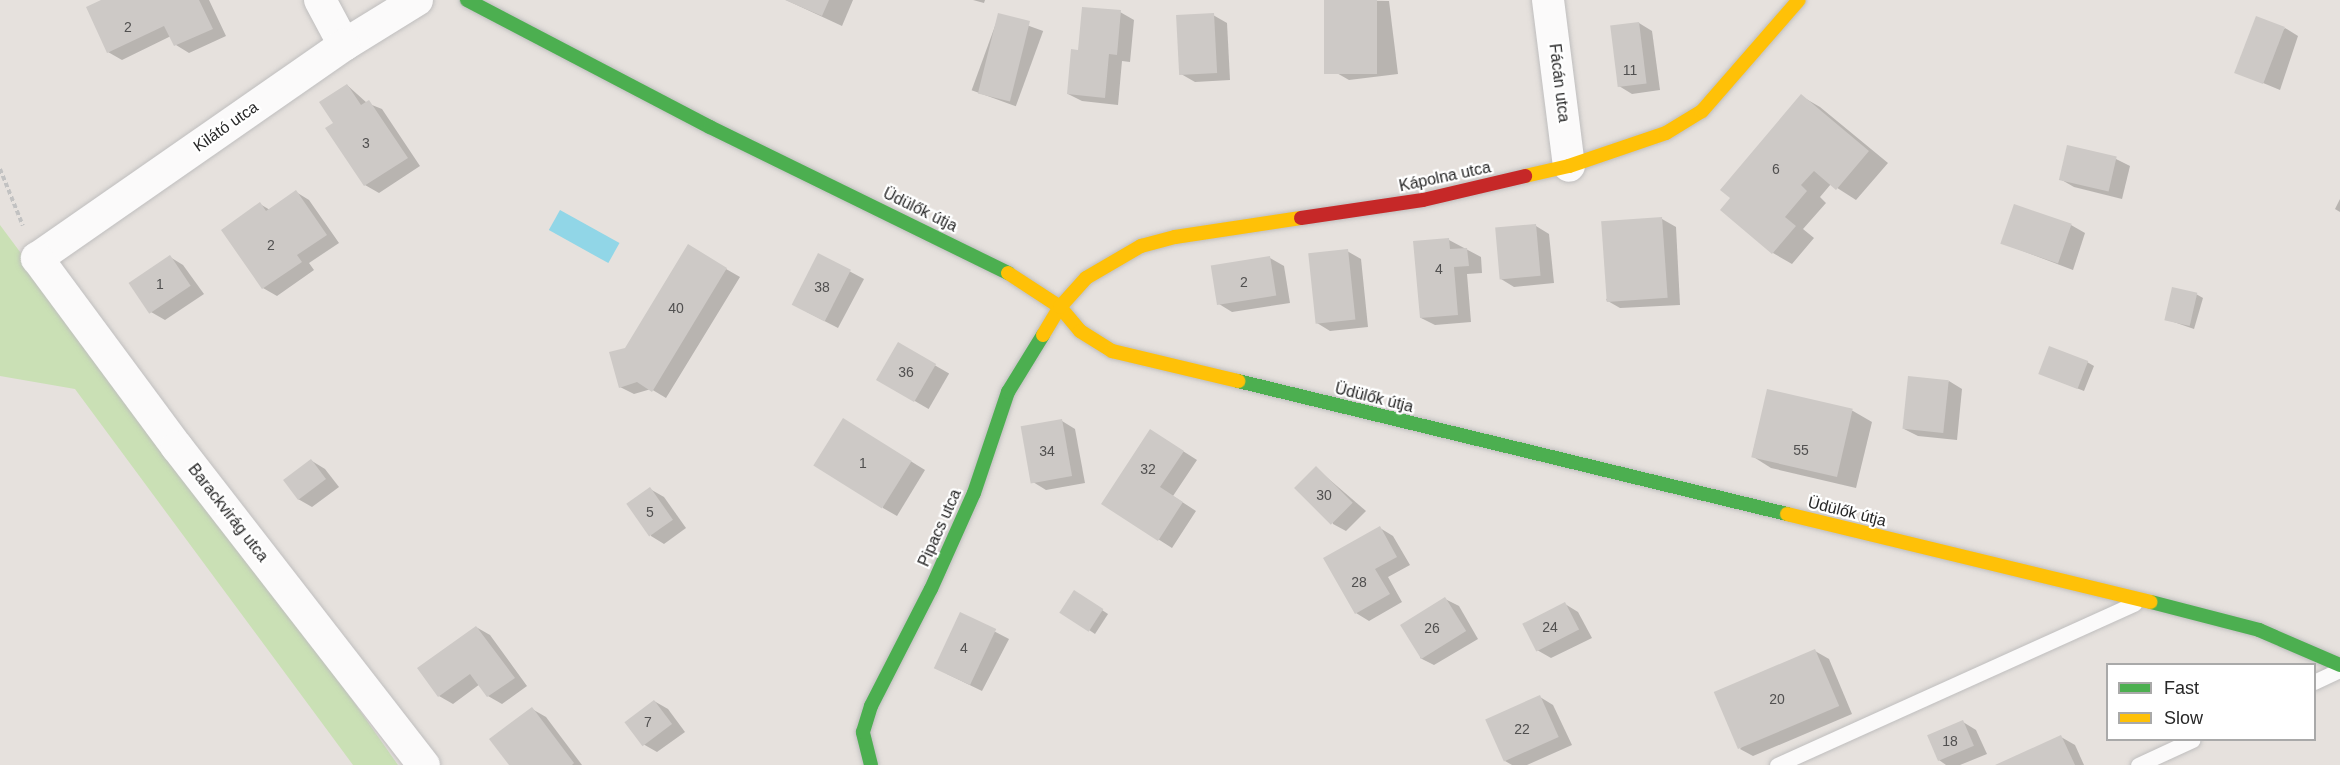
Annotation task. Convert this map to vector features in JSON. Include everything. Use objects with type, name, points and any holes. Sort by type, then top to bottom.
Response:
[{"type":"street","points":[[320,0],[344,45]]},
{"type":"street","name":"Kilátó utca","points":[[37,258],[344,45],[417,0]]},
{"type":"street","name":"Üdülők útja","points":[[467,0],[710,127],[998,266],[1060,306],[1080,331],[1112,351],[2142,600],[2259,630],[2340,665]]},
{"type":"street","name":"Fácán utca","points":[[1548,0],[1569,166]]},
{"type":"street","name":"Kápolna utca","points":[[1060,306],[1086,278],[1141,246],[1175,237],[1423,200],[1569,166],[1666,133],[1702,111],[1799,0]]},
{"type":"street","name":"Barackvirág utca","points":[[37,258],[177,447],[424,765]]},
{"type":"street","name":"Pipacs utca","points":[[871,765],[863,732],[871,706],[931,589],[974,493],[1008,392],[1060,306]]},
{"type":"lane","points":[[1777,765],[2142,600]]},
{"type":"lane","points":[[2316,681],[2340,670]]},
{"type":"lane","points":[[2138,765],[2190,741]]},
{"type":"path","points":[[0,169],[37,258]]},
{"type":"green space","points":[[0,225],[332,671],[398,765],[353,765],[75,389],[0,376]]},
{"type":"water","points":[[560,210],[619,243],[608,263],[549,230]]},
{"type":"building","points":[[101,0],[199,0],[213,29],[174,46],[164,26],[107,53],[86,7]]},
{"type":"building","points":[[785,0],[829,0],[822,16]]},
{"type":"building","points":[[1324,0],[1377,0],[1377,74],[1324,74]]},
{"type":"building","points":[[1082,7],[1121,10],[1117,55],[1109,54],[1105,98],[1067,94],[1071,49],[1078,50]]},
{"type":"building","points":[[998,13],[1030,21],[1010,102],[978,94]]},
{"type":"building","points":[[1214,13],[1217,73],[1179,75],[1176,15]]},
{"type":"building","points":[[2256,16],[2285,27],[2263,84],[2234,73]]},
{"type":"building","points":[[1639,22],[1647,84],[1618,87],[1610,26]]},
{"type":"building","points":[[347,84],[361,105],[369,100],[408,158],[364,186],[325,128],[333,123],[319,102]]},
{"type":"building","points":[[1801,94],[1869,151],[1836,190],[1814,171],[1801,185],[1807,191],[1785,217],[1796,226],[1772,254],[1720,210],[1730,198],[1720,190]]},
{"type":"building","points":[[2067,145],[2117,156],[2109,192],[2059,180]]},
{"type":"building","points":[[296,190],[327,235],[297,255],[302,262],[262,289],[221,230],[260,202],[266,211]]},
{"type":"building","points":[[2014,204],[2072,224],[2058,264],[2000,244]]},
{"type":"building","points":[[1662,217],[1668,298],[1607,302],[1601,221]]},
{"type":"building","points":[[1536,224],[1541,276],[1500,279],[1495,228]]},
{"type":"building","points":[[1449,238],[1450,249],[1467,248],[1469,266],[1454,267],[1458,315],[1420,318],[1413,241]]},
{"type":"building","points":[[688,244],[727,268],[652,392],[637,382],[619,388],[609,352],[625,348]]},
{"type":"building","points":[[1348,249],[1355,320],[1316,324],[1308,253]]},
{"type":"building","points":[[818,253],[851,270],[825,321],[792,305]]},
{"type":"building","points":[[170,255],[191,286],[149,314],[129,283]]},
{"type":"building","points":[[1270,256],[1276,296],[1217,305],[1211,265]]},
{"type":"building","points":[[2172,287],[2197,293],[2190,326],[2164,320]]},
{"type":"building","points":[[898,342],[936,364],[914,402],[876,380]]},
{"type":"building","points":[[2049,346],[2088,361],[2077,389],[2038,374]]},
{"type":"building","points":[[1908,376],[1949,380],[1943,433],[1902,429]]},
{"type":"building","points":[[1767,389],[1853,409],[1837,477],[1751,457]]},
{"type":"building","points":[[843,418],[912,461],[882,508],[813,465]]},
{"type":"building","points":[[1062,419],[1072,476],[1031,483],[1021,426]]},
{"type":"building","points":[[1150,429],[1184,451],[1160,487],[1183,502],[1158,541],[1101,504]]},
{"type":"building","points":[[311,459],[326,479],[298,500],[283,480]]},
{"type":"building","points":[[1316,466],[1353,503],[1331,525],[1294,488]]},
{"type":"building","points":[[650,487],[673,520],[649,536],[626,504]]},
{"type":"building","points":[[1380,526],[1397,557],[1375,569],[1390,594],[1355,614],[1323,558]]},
{"type":"building","points":[[1074,590],[1103,609],[1089,632],[1059,613]]},
{"type":"building","points":[[1445,597],[1466,631],[1421,659],[1400,625]]},
{"type":"building","points":[[1565,602],[1579,630],[1536,651],[1522,624]]},
{"type":"building","points":[[960,612],[996,629],[970,685],[934,668]]},
{"type":"building","points":[[476,626],[515,678],[487,697],[470,674],[438,697],[417,668]]},
{"type":"building","points":[[1815,649],[1839,706],[1738,749],[1714,692]]},
{"type":"building","points":[[1540,695],[1559,737],[1504,761],[1485,719]]},
{"type":"building","points":[[654,700],[672,724],[643,746],[624,722]]},
{"type":"building","points":[[532,707],[574,763],[572,765],[509,765],[489,739]]},
{"type":"building","points":[[1963,720],[1974,746],[1938,761],[1927,735]]},
{"type":"building","points":[[2061,735],[2075,765],[1995,765]]},
{"type":"traffic: fast","points":[[467,0],[710,127],[1008,273]]},
{"type":"traffic: fast","points":[[871,765],[863,732],[871,706],[931,589],[974,493],[1008,392],[1043,335]]},
{"type":"traffic: fast","points":[[1238,381],[1787,514]]},
{"type":"traffic: fast","points":[[2151,602],[2259,630],[2340,665]]},
{"type":"traffic: slow","points":[[1525,176],[1569,166],[1666,133],[1702,111],[1799,0]]},
{"type":"traffic: slow","points":[[1043,335],[1060,307],[1086,278],[1141,246],[1175,237],[1301,218]]},
{"type":"traffic: slow","points":[[1008,273],[1060,307],[1080,331],[1112,351],[1238,381]]},
{"type":"traffic: slow","points":[[1787,514],[2151,602]]},
{"type":"traffic: jam","points":[[1301,218],[1423,200],[1525,176]]}]
